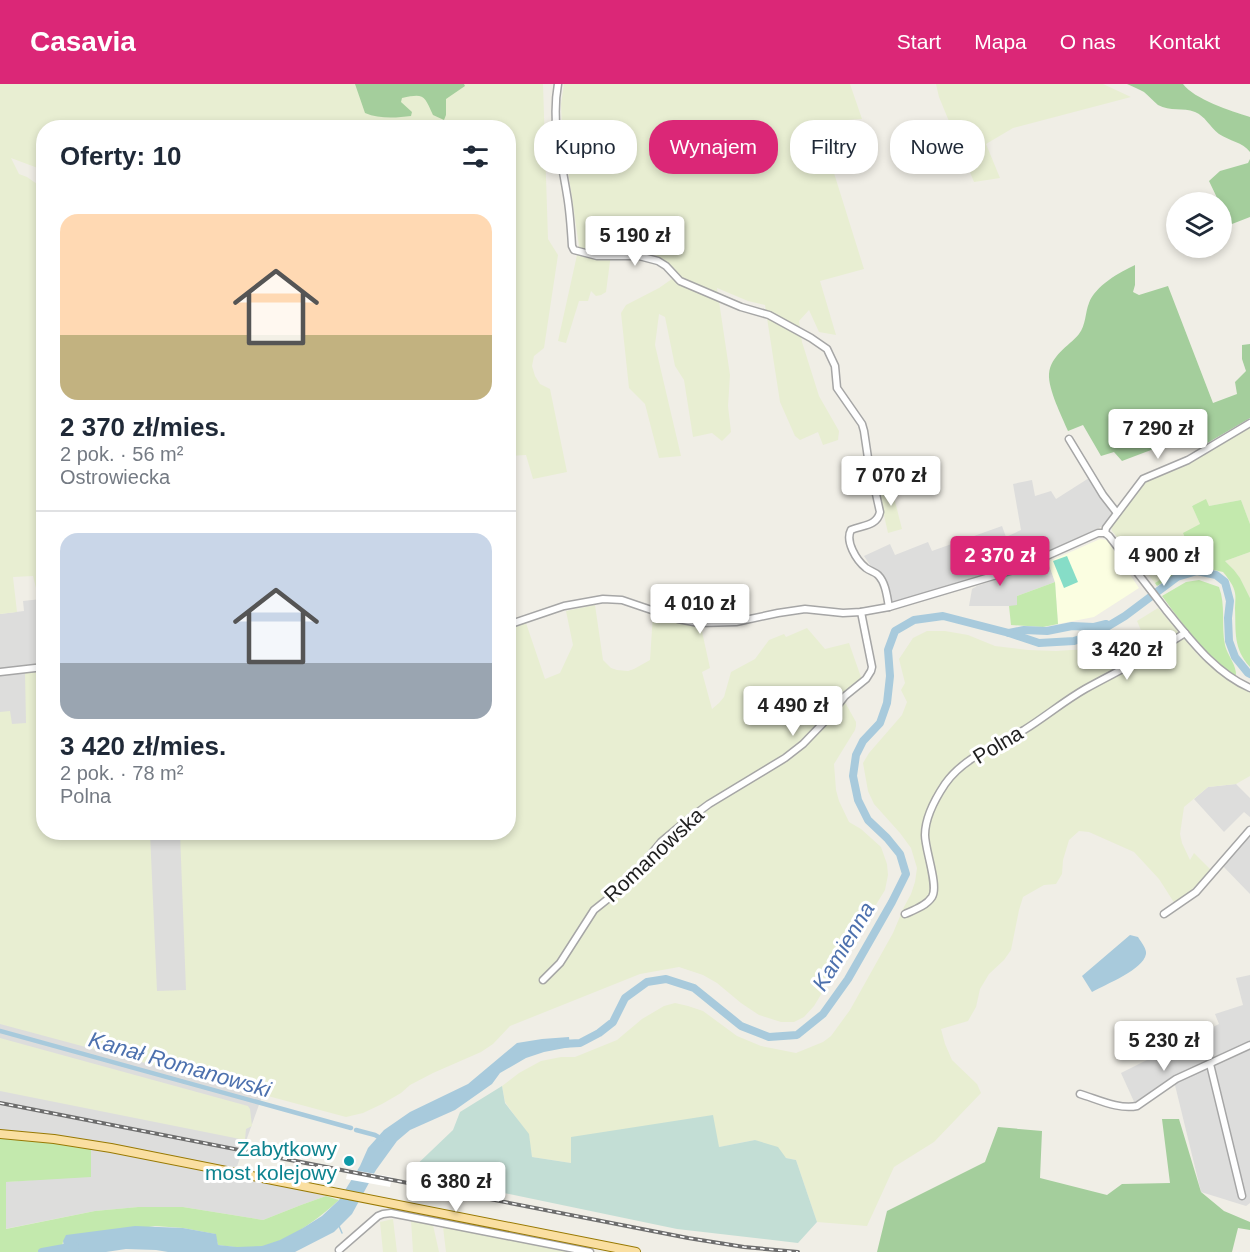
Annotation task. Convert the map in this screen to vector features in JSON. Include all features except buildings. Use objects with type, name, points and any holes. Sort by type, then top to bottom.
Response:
[{"type":"main road","points":[[0,1134],[82,1142],[636,1252]]},
{"type":"street","points":[[558,84],[555,99],[555,124],[568,197],[574,250],[597,256],[632,255],[658,261],[686,285],[741,307],[769,315],[827,349],[835,366],[837,388],[862,424],[867,458],[880,512],[874,522],[851,530],[848,536],[849,541],[855,554],[866,568],[878,574],[885,588],[889,607]]},
{"type":"street","points":[[1105,532],[1143,479],[1188,460],[1250,423]]},
{"type":"street","points":[[1069,439],[1103,495],[1117,513]]},
{"type":"street","points":[[516,622],[564,606],[603,599],[622,600],[678,619],[699,623],[736,622],[798,610],[861,612],[889,607],[1010,571],[1105,532]]},
{"type":"street","points":[[1105,532],[1185,633],[1213,664],[1235,681],[1250,688]]},
{"type":"street","name":"Romanowska","points":[[543,980],[566,954],[594,910],[633,876],[661,842],[709,804],[784,758],[802,744],[828,718],[845,696],[866,679],[872,667],[861,612]]},
{"type":"street","name":"Polna","points":[[905,914],[923,905],[930,900],[933,894],[935,886],[927,850],[926,828],[936,799],[952,776],[979,755],[1030,726],[1081,692],[1185,633]]},
{"type":"street","points":[[0,672],[36,668]]},
{"type":"street","points":[[1164,914],[1196,891],[1250,830]]},
{"type":"street","points":[[1080,1094],[1123,1107],[1137,1106],[1176,1079],[1250,1045]]},
{"type":"street","points":[[1210,1064],[1242,1196]]},
{"type":"street","points":[[339,1250],[378,1216],[391,1213],[590,1252]]},
{"type":"shaded area","points":[[0,84],[543,84],[544,120],[534,120],[534,174],[546,174],[548,239],[558,255],[544,348],[534,356],[532,366],[540,384],[550,389],[567,472],[533,479],[526,455],[516,456],[516,120],[36,120],[36,167],[11,158],[19,174],[36,183],[36,588],[33,576],[13,577],[17,612],[0,614]]},
{"type":"shaded area","points":[[564,84],[850,84],[862,119],[790,120],[790,174],[834,174],[864,269],[820,281],[836,335],[819,332],[809,310],[799,321],[802,342],[819,396],[839,431],[838,440],[823,445],[818,432],[800,440],[795,436],[780,402],[765,305],[748,301],[717,288],[730,375],[728,406],[731,432],[722,441],[712,433],[693,437],[684,380],[675,366],[665,317],[659,314],[655,345],[681,456],[659,458],[645,404],[629,388],[621,313],[626,305],[659,288],[679,274],[655,255],[643,252],[611,254],[606,292],[596,296],[591,291],[588,301],[579,301],[566,343],[558,341],[579,246],[568,174],[637,174],[637,120],[562,120]]},
{"type":"shaded area","points":[[936,84],[1103,84],[1131,97],[1013,128],[986,144],[1000,178],[974,182],[971,174],[985,174],[985,120],[948,120]]},
{"type":"shaded area","points":[[1250,428],[1250,524],[1241,500],[1209,506],[1192,505],[1200,524],[1194,558],[1155,583],[1112,531],[1111,526],[1147,481],[1183,467]]},
{"type":"shaded area","points":[[872,462],[885,462],[902,529],[888,533]]},
{"type":"shaded area","points":[[1089,478],[1114,513],[1103,526],[1041,555],[985,576],[891,603],[884,576],[880,571],[872,568],[864,556],[890,544],[895,555],[928,542],[932,551],[1002,526],[1006,537],[1021,530],[1013,484],[1032,480],[1035,496],[1051,491],[1056,499]]},
{"type":"shaded area","points":[[1100,539],[1107,540],[1139,588],[1094,617],[1058,624],[1055,582],[1048,562]]},
{"type":"shaded area","points":[[1250,552],[1250,598],[1240,578],[1225,561]]},
{"type":"shaded area","points":[[1048,562],[1055,582],[1017,596],[1017,606],[969,606],[972,589],[977,586]]},
{"type":"shaded area","points":[[36,600],[36,840],[254,840],[261,1099],[235,1172],[330,1191],[326,1196],[263,1220],[183,1207],[138,1207],[95,1211],[5,1229],[6,1182],[33,1180],[0,1134],[0,614],[24,611],[23,601]]},
{"type":"shaded area","points":[[595,605],[603,660],[611,668],[617,670],[628,671],[650,660],[653,614],[701,627],[710,668],[702,672],[712,709],[724,697],[731,672],[755,659],[769,640],[784,634],[786,637],[807,628],[825,649],[849,643],[862,680],[842,697],[856,726],[834,764],[836,790],[849,822],[861,829],[881,847],[888,875],[885,890],[814,1006],[804,1017],[794,1022],[781,1022],[759,1015],[717,983],[703,975],[679,967],[640,974],[510,1026],[493,1044],[481,1052],[410,1085],[382,1104],[363,1113],[346,1117],[0,1024],[0,712],[10,711],[12,724],[26,723],[25,673],[36,672],[36,840],[150,840],[157,991],[186,990],[180,840],[516,840],[516,627],[526,623],[545,679],[560,673],[573,645],[566,611]]},
{"type":"shaded area","points":[[1158,608],[1198,655],[1225,678],[1250,692],[1250,776],[1236,784],[1208,787],[1184,807],[1180,834],[1182,843],[1190,860],[1194,853],[1211,870],[1175,904],[1159,879],[1134,852],[1089,832],[1079,831],[1069,840],[1063,860],[1062,874],[1056,884],[1044,885],[1023,897],[1011,950],[989,974],[980,989],[976,1007],[968,1021],[941,1029],[952,1060],[977,1084],[981,1093],[934,1142],[894,1167],[867,1226],[817,1222],[796,1160],[786,1158],[755,1140],[719,1147],[571,1163],[532,1157],[528,1134],[505,1102],[502,1086],[541,1061],[575,1057],[617,1040],[642,1019],[664,1006],[675,1003],[703,1011],[737,1036],[761,1046],[796,1053],[823,1042],[831,1036],[850,1010],[893,933],[915,882],[917,868],[911,848],[874,804],[868,791],[863,763],[902,715],[907,702],[901,690],[905,683],[899,659],[913,638],[927,631],[945,631],[968,635],[995,646],[1056,651],[1087,649],[1119,632],[1137,664],[1152,656],[1137,621]]},
{"type":"shaded area","points":[[1236,784],[1250,798],[1250,817],[1244,812],[1224,832],[1194,799],[1208,787]]},
{"type":"shaded area","points":[[1250,829],[1250,894],[1221,864]]},
{"type":"shaded area","points":[[1130,935],[1138,937],[1144,945],[1146,954],[1143,960],[1131,971],[1092,992],[1082,976]]},
{"type":"shaded area","points":[[1250,975],[1250,1203],[1246,1206],[1201,1192],[1174,1081],[1136,1106],[1121,1073],[1219,1024],[1215,1014],[1243,1005],[1236,978]]},
{"type":"shaded area","points":[[569,1037],[570,1047],[526,1058],[500,1073],[492,1084],[455,1110],[410,1130],[397,1141],[376,1170],[352,1214],[334,1232],[295,1252],[168,1252],[126,1249],[106,1252],[65,1252],[63,1241],[66,1235],[135,1226],[183,1228],[216,1234],[218,1245],[237,1247],[262,1246],[280,1240],[322,1216],[339,1200],[368,1148],[384,1130],[410,1112],[468,1084],[517,1043]]},
{"type":"shaded area","points":[[0,1038],[248,1106],[252,1126],[246,1129],[245,1140],[0,1091]]},
{"type":"shaded area","points":[[502,1086],[505,1103],[529,1134],[532,1157],[571,1163],[571,1137],[713,1115],[719,1147],[755,1140],[778,1147],[786,1158],[796,1160],[817,1222],[798,1243],[677,1229],[408,1173],[453,1130],[460,1112]]},
{"type":"shaded area","points":[[393,1219],[397,1252],[383,1252],[380,1222]]},
{"type":"shaded area","points":[[411,1220],[433,1225],[439,1252],[413,1252]]},
{"type":"shaded area","points":[[443,1227],[570,1252],[446,1252]]},
{"type":"green space","points":[[355,84],[464,84],[465,86],[446,99],[444,120],[433,115],[425,100],[419,96],[402,98],[401,102],[412,112],[411,116],[388,118],[365,113]]},
{"type":"green space","points":[[1127,84],[1183,84],[1195,95],[1250,117],[1250,152],[1244,146],[1219,134],[1199,114],[1158,105],[1144,92]]},
{"type":"green space","points":[[1250,159],[1250,217],[1232,224],[1232,192],[1214,192],[1209,181],[1220,171],[1248,163]]},
{"type":"green space","points":[[1135,265],[1133,292],[1139,295],[1168,286],[1213,403],[1237,394],[1235,382],[1246,371],[1242,359],[1242,345],[1250,344],[1250,418],[1204,445],[1199,436],[1190,431],[1172,442],[1122,461],[1114,452],[1101,456],[1083,425],[1068,431],[1053,395],[1049,374],[1056,356],[1075,339],[1081,330],[1092,297],[1102,285]]},
{"type":"green space","points":[[1206,499],[1209,506],[1241,500],[1250,524],[1250,552],[1225,561],[1240,578],[1250,598],[1250,667],[1236,639],[1234,590],[1223,572],[1203,569],[1188,570],[1157,586],[1155,583],[1194,558],[1183,533],[1200,524],[1192,506]]},
{"type":"green space","points":[[1067,556],[1078,582],[1064,588],[1053,561]]},
{"type":"green space","points":[[1199,580],[1219,587],[1225,645],[1236,676],[1205,649],[1162,596],[1186,582]]},
{"type":"green space","points":[[1055,582],[1058,624],[1043,627],[1011,625],[1009,606],[1017,605],[1017,596]]},
{"type":"green space","points":[[1162,1119],[1179,1119],[1201,1192],[1224,1211],[1250,1222],[1250,1230],[1238,1228],[1232,1252],[877,1252],[887,1211],[985,1162],[998,1127],[1042,1131],[1040,1178],[1107,1195],[1122,1184],[1170,1183]]},
{"type":"green space","points":[[0,1134],[91,1144],[91,1177],[6,1182],[6,1229],[95,1211],[138,1207],[183,1207],[263,1220],[326,1196],[339,1200],[313,1221],[285,1239],[258,1247],[218,1245],[215,1234],[155,1226],[63,1241],[62,1249],[42,1252],[0,1252]]},
{"type":"pier","points":[[348,1169],[392,1177],[390,1187],[346,1179]]},
{"type":"waterway","name":"Kamienna","points":[[561,1044],[580,1043],[599,1033],[613,1022],[625,998],[647,982],[666,979],[694,988],[741,1026],[769,1037],[797,1035],[823,1014],[848,979],[906,874],[900,854],[868,820],[858,800],[853,776],[856,755],[863,741],[880,723],[887,703],[890,676],[888,650],[895,631],[914,620],[943,616],[1039,643],[1074,641],[1095,634],[1125,616],[1177,577],[1197,571],[1216,575],[1225,582],[1230,601],[1229,641],[1235,657],[1250,674]]},
{"type":"waterway","name":"Kamienna","points":[[1009,633],[1024,630],[1047,631],[1072,626],[1094,627],[1106,624]]},
{"type":"waterway","name":"Kanał Romanowski","points":[[0,1031],[351,1128]]},
{"type":"waterway","name":"Kanał Romanowski","points":[[356,1130],[382,1139]]},
{"type":"waterway","points":[[339,1226],[342,1233]]},
{"type":"waterway","name":"Kamienna","points":[[42,1252],[75,1246]]},
{"type":"railway","points":[[0,1103],[688,1238],[744,1247],[798,1252]]},
{"type":"place","name":"Zabytkowy most kolejowy","points":[[349,1161]]}]
